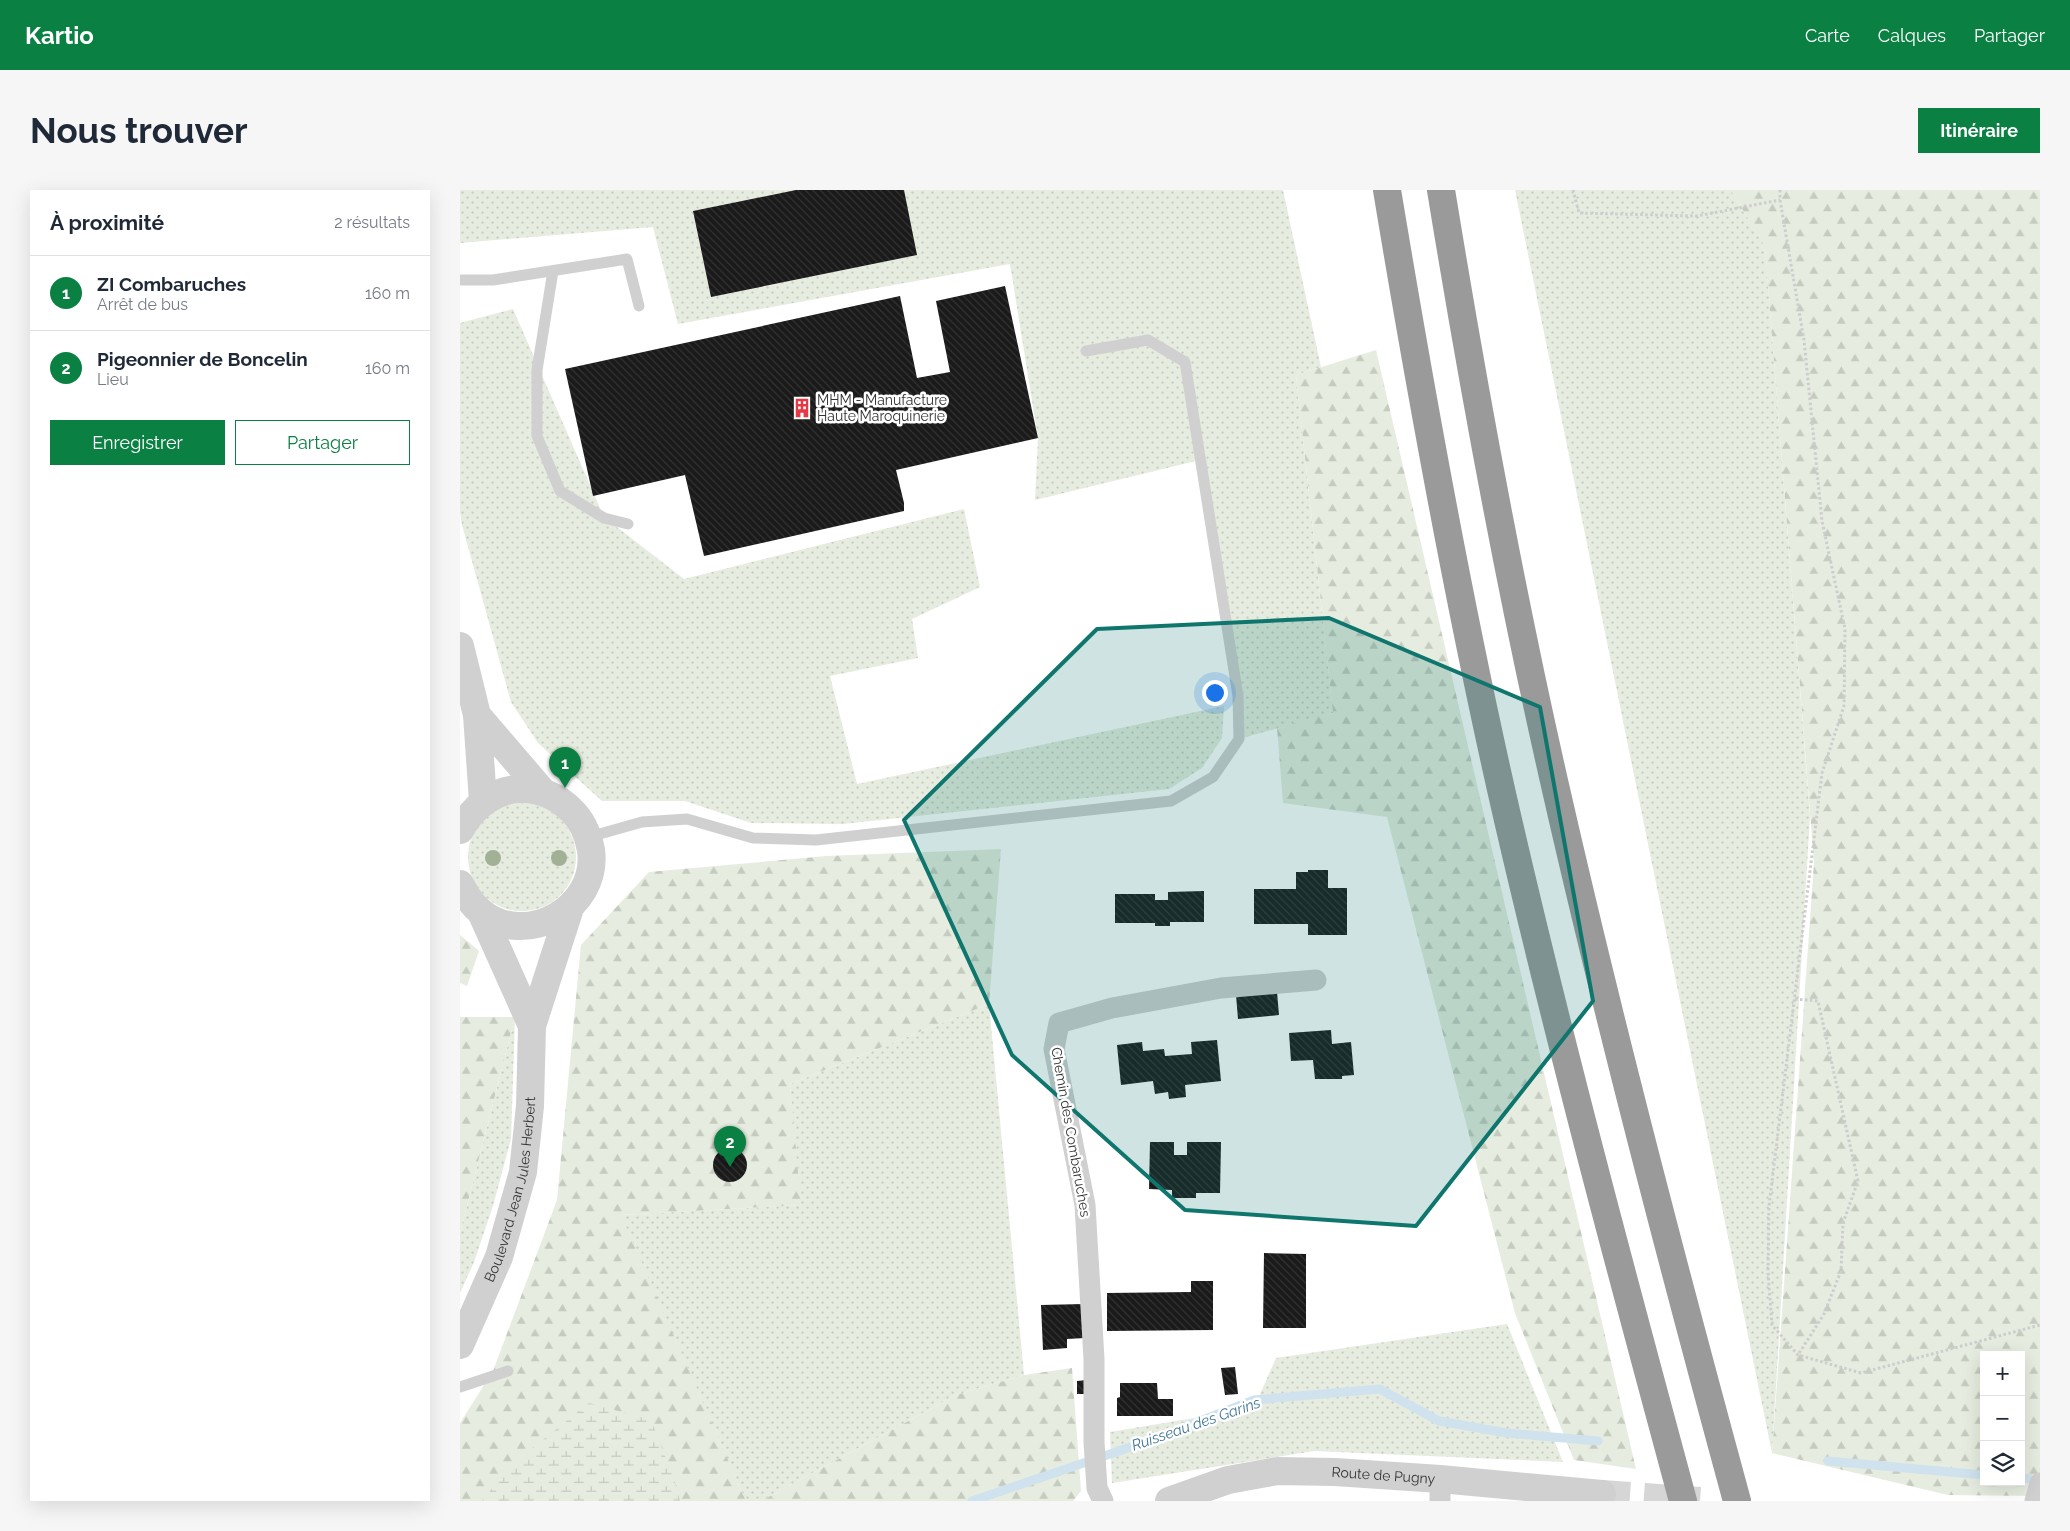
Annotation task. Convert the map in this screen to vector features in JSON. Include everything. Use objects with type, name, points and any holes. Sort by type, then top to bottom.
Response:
[{"type":"highway","points":[[1387,190],[1421,395],[1460,596],[1508,820],[1563,1049],[1682,1501]]},
{"type":"highway","points":[[1441,190],[1470,366],[1510,578],[1556,792],[1606,1004],[1664,1232],[1737,1501]]},
{"type":"street","points":[[460,646],[477,715],[483,801]]},
{"type":"street","points":[[477,715],[543,792]]},
{"type":"street","points":[[460,830],[470,814],[483,801],[509,791],[522,789],[543,792],[563,802],[579,817],[589,837],[592,858],[589,877],[581,894],[570,908],[554,918],[535,925],[515,926],[498,921],[482,912],[468,899],[460,884]]},
{"type":"street","name":"Boulevard Jean Jules Herbert","points":[[460,1345],[499,1257],[523,1172],[530,1106],[532,1026],[570,908]]},
{"type":"street","name":"Boulevard Jean Jules Herbert","points":[[482,912],[532,1026]]},
{"type":"street","name":"Chemin des Combaruches","points":[[1100,1495],[1094,1442],[1094,1359],[1085,1205],[1054,1049],[1059,1023],[1112,1008],[1221,988],[1316,980]]},
{"type":"street","name":"Route de Pugny","points":[[1169,1501],[1228,1480],[1277,1471],[1334,1472],[1440,1490],[1488,1493],[1602,1494]]},
{"type":"lane","points":[[460,280],[493,280],[627,259],[639,306]]},
{"type":"lane","points":[[553,271],[537,370],[537,436],[560,491],[604,518],[628,524]]},
{"type":"lane","points":[[589,837],[642,822],[687,819],[753,838],[816,840],[1171,801],[1214,777],[1239,739],[1238,696],[1185,362],[1148,340],[1086,351]]},
{"type":"lane","points":[[460,1387],[508,1371]]},
{"type":"path","points":[[1573,190],[1579,213],[1697,216],[1780,200]]},
{"type":"path","points":[[1780,190],[1780,200],[1804,340],[1822,521],[1845,629],[1844,706],[1822,773],[1769,1206],[1768,1272],[1772,1325],[1798,1355],[1861,1373],[2040,1325]]},
{"type":"path","points":[[1795,999],[1818,1001],[1858,1181],[1843,1223],[1841,1272],[1824,1314],[1798,1355]]},
{"type":"highlighted area","points":[[1329,618],[1540,707],[1593,1001],[1416,1226],[1185,1210],[1012,1055],[904,820],[1097,629]]},
{"type":"green space","points":[[460,190],[1283,190],[1321,367],[1296,375],[1333,713],[1239,739],[1200,460],[1035,500],[1038,438],[1010,264],[678,324],[653,227],[460,243]]},
{"type":"green space","points":[[1515,190],[1731,190],[1765,246],[1810,816],[1772,1453]]},
{"type":"green space","points":[[1731,190],[2040,190],[2040,1496],[1948,1495],[1772,1453],[1814,863],[1765,247]]},
{"type":"green space","points":[[513,309],[604,517],[684,579],[964,509],[980,587],[912,619],[918,658],[830,676],[857,784],[1224,706],[1222,738],[1202,768],[1169,789],[843,824],[751,823],[685,801],[602,801],[538,743],[511,702],[462,525],[460,512],[460,323]]},
{"type":"green space","points":[[1376,350],[1636,1469],[1574,1460],[1515,1313],[1387,817],[1283,803],[1277,728],[1333,713],[1296,375]]},
{"type":"green space","points":[[522,803],[532,804],[552,812],[560,819],[567,827],[575,847],[575,867],[567,887],[560,895],[552,902],[532,910],[522,911],[512,910],[492,902],[484,895],[477,887],[469,867],[468,857],[469,847],[477,827],[484,819],[492,812],[512,804]]},
{"type":"green space","points":[[1001,849],[989,1004],[790,1084],[801,1205],[621,1215],[746,1501],[460,1501],[460,1423],[493,1371],[557,1200],[581,945],[649,872],[827,856]]},
{"type":"green space","points":[[460,935],[479,951],[467,986],[460,983]]},
{"type":"green space","points":[[989,1004],[1024,1375],[956,1395],[761,1501],[746,1501],[620,1215],[800,1205],[790,1084]]},
{"type":"green space","points":[[460,1017],[515,1017],[460,1233]]},
{"type":"green space","points":[[515,1017],[511,1139],[493,1206],[474,1262],[460,1293],[460,1233]]},
{"type":"green space","points":[[1507,1324],[1563,1462],[1314,1451],[1112,1483],[1110,1432],[1254,1408],[1276,1358]]},
{"type":"green space","points":[[1072,1368],[1081,1491],[1073,1501],[761,1501],[956,1395],[1024,1375]]},
{"type":"green space","points":[[589,1403],[651,1420],[674,1479],[680,1501],[482,1501],[510,1466]]},
{"type":"building","points":[[796,190],[904,190],[917,255],[711,297],[693,211]]},
{"type":"building","name":"MHM - Manufacture Haute Maroquinerie","points":[[1005,286],[1038,438],[896,470],[904,503],[904,511],[704,556],[685,475],[593,496],[565,369],[900,296],[917,378],[950,372],[936,301]]},
{"type":"building","points":[[1308,870],[1328,870],[1328,888],[1347,888],[1347,935],[1308,935],[1308,924],[1254,924],[1254,889],[1296,889],[1296,872],[1308,872]]},
{"type":"building","points":[[1204,891],[1204,922],[1170,922],[1170,926],[1155,926],[1155,923],[1115,923],[1115,894],[1155,894],[1155,900],[1168,900],[1168,892]]},
{"type":"building","points":[[1277,992],[1279,1015],[1238,1019],[1236,995]]},
{"type":"building","points":[[1331,1030],[1332,1044],[1351,1042],[1354,1075],[1342,1076],[1342,1079],[1315,1079],[1313,1060],[1291,1061],[1289,1033]]},
{"type":"building","points":[[1217,1040],[1221,1081],[1185,1085],[1186,1097],[1169,1099],[1168,1092],[1155,1094],[1153,1081],[1121,1085],[1117,1045],[1142,1042],[1143,1051],[1164,1049],[1165,1056],[1192,1054],[1191,1042]]},
{"type":"building","points":[[1150,1142],[1174,1142],[1174,1155],[1187,1155],[1187,1142],[1221,1142],[1220,1193],[1196,1193],[1196,1198],[1172,1198],[1172,1190],[1149,1189]]},
{"type":"building","points":[[730,1148],[742,1153],[747,1165],[742,1177],[730,1182],[718,1177],[713,1165],[718,1153]]},
{"type":"building","points":[[1264,1253],[1306,1254],[1306,1328],[1263,1328]]},
{"type":"building","points":[[1191,1281],[1213,1281],[1213,1330],[1107,1331],[1107,1293],[1191,1292]]},
{"type":"building","points":[[1084,1304],[1085,1338],[1067,1339],[1067,1348],[1043,1350],[1041,1305]]},
{"type":"building","points":[[1235,1367],[1238,1394],[1225,1395],[1221,1368]]},
{"type":"building","points":[[1087,1380],[1088,1394],[1077,1394],[1077,1381]]},
{"type":"building","points":[[1120,1383],[1157,1383],[1158,1399],[1173,1399],[1173,1416],[1117,1416],[1117,1398],[1120,1397]]},
{"type":"waterway","name":"Ruisseau des Garins","points":[[972,1501],[1157,1438],[1254,1400],[1380,1389],[1439,1421],[1507,1433],[1598,1441]]},
{"type":"waterway","name":"Ruisseau des Garins","points":[[1828,1461],[1980,1475]]},
{"type":"waterway","name":"Ruisseau des Garins","points":[[2025,1478],[2040,1480]]},
{"type":"tunnel","points":[[1602,1494],[1700,1501]]},
{"type":"place","name":"MHM - Manufacture Haute Maroquinerie","points":[[802,408]]},
{"type":"place","name":"ZI Combaruches","points":[[565,788]]},
{"type":"place","name":"Pigeonnier de Boncelin","points":[[730,1167]]}]
